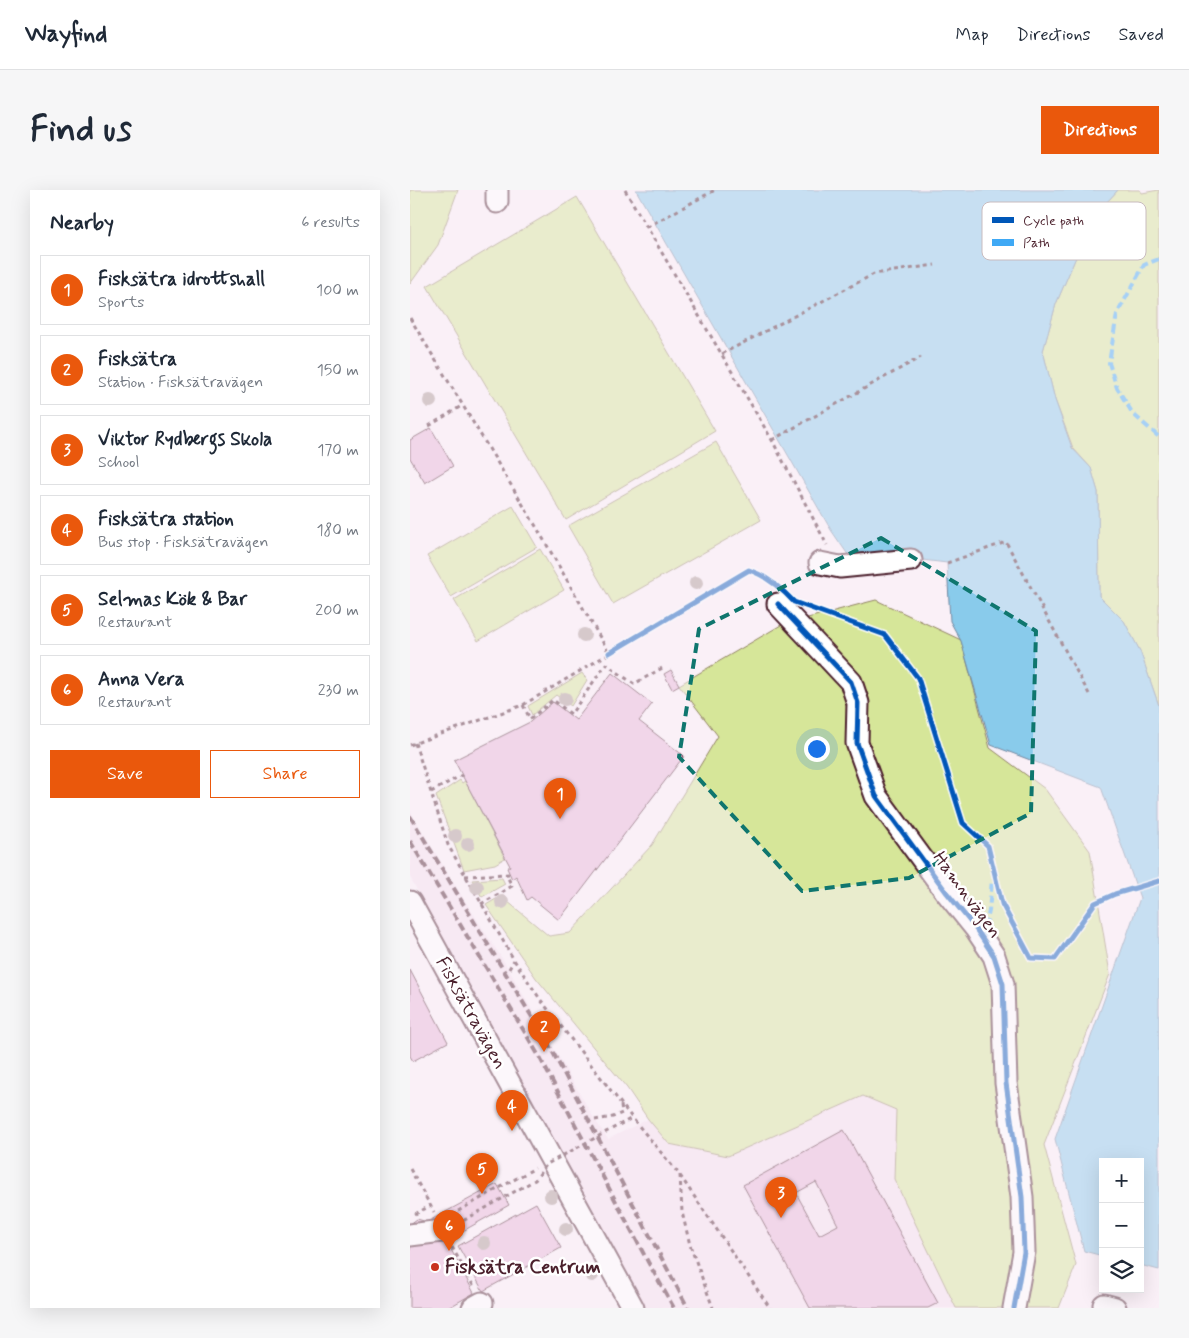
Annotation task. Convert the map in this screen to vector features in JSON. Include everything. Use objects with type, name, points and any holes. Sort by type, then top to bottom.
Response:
[{"type":"street","points":[[824,555],[840,567],[910,560]]},
{"type":"street","name":"Hamnvägen","points":[[778,604],[851,682],[858,703],[857,743],[876,796],[994,956],[1003,984],[1006,1083],[1022,1197],[1024,1252],[1014,1308]]},
{"type":"street","name":"Fisksätravägen","points":[[410,902],[633,1308]]},
{"type":"street","points":[[410,1235],[444,1229]]},
{"type":"path","points":[[625,190],[772,440],[803,497],[824,555]]},
{"type":"path","points":[[647,227],[715,190]]},
{"type":"path","points":[[722,354],[874,274],[935,265]]},
{"type":"path","points":[[410,318],[609,653]]},
{"type":"path","points":[[772,440],[921,357]]},
{"type":"path","points":[[429,426],[463,405]]},
{"type":"path","points":[[947,562],[1006,542],[1090,694]]},
{"type":"path","points":[[410,745],[523,706],[749,570]]},
{"type":"path","points":[[523,706],[530,719],[553,700],[571,714],[606,664],[634,684],[664,667]]},
{"type":"path","points":[[415,743],[448,845],[514,960],[540,999],[632,1118],[680,1174],[770,1308]]},
{"type":"path","points":[[431,792],[462,775]]},
{"type":"path","points":[[465,876],[508,874],[512,886],[481,904]]},
{"type":"path","points":[[509,969],[514,960]]},
{"type":"path","points":[[595,1120],[613,1117],[622,1113],[621,1103]]},
{"type":"path","points":[[444,1229],[530,1170],[547,1164],[632,1118]]},
{"type":"path","points":[[444,1229],[454,1226],[535,1180],[547,1164]]},
{"type":"path","points":[[410,1169],[444,1229],[478,1305]]},
{"type":"path","points":[[680,1174],[682,1212],[690,1244],[713,1308]]},
{"type":"path","points":[[410,1217],[430,1206]]},
{"type":"highlighted area","points":[[881,538],[1036,631],[1031,813],[909,878],[802,891],[679,757],[699,629]]},
{"type":"shaded area","points":[[410,811],[505,963],[595,1120],[608,1139],[648,1119],[669,1144],[728,1156],[863,1096],[897,1110],[894,1179],[956,1308],[647,1308],[611,1246],[410,877]]},
{"type":"green space","points":[[410,190],[458,190],[438,245],[410,284]]},
{"type":"green space","points":[[1118,190],[1140,190],[1142,193],[1159,190],[1159,706],[1140,651],[1124,621],[1099,596],[1098,492],[1091,468],[1073,448],[1055,400],[1043,351],[1056,304],[1075,260],[1146,260],[1146,202],[1107,202]]},
{"type":"green space","points":[[577,197],[715,431],[566,520],[427,286]]},
{"type":"green space","points":[[716,442],[761,520],[613,604],[568,526]]},
{"type":"green space","points":[[513,506],[537,547],[451,597],[427,556]]},
{"type":"green space","points":[[540,549],[564,590],[478,641],[454,600]]},
{"type":"green space","points":[[876,600],[961,640],[990,748],[1045,789],[1090,851],[1110,974],[1044,1145],[1076,1265],[1059,1308],[956,1308],[894,1179],[896,1110],[863,1096],[728,1156],[669,1144],[648,1119],[627,1088],[536,978],[486,905],[501,896],[549,936],[570,933],[652,845],[718,736],[679,685],[781,625]]},
{"type":"green space","points":[[582,673],[587,680],[571,706],[556,695],[532,715],[528,706]]},
{"type":"green space","points":[[460,780],[462,783],[465,781],[505,858],[495,864],[464,870],[436,796]]},
{"type":"green space","points":[[502,878],[505,884],[482,897],[472,880]]},
{"type":"water","points":[[636,190],[1118,190],[1107,202],[982,202],[982,260],[1075,260],[1056,304],[1043,351],[1055,400],[1072,448],[1091,468],[1098,492],[1099,596],[1124,621],[1140,651],[1159,706],[1159,1270],[1144,1266],[1144,1158],[1099,1158],[1099,1255],[1084,1251],[1055,1139],[1140,898],[1101,787],[991,745],[961,641],[950,621],[947,563],[906,558],[901,549],[853,562],[831,530]]},
{"type":"building","points":[[431,428],[453,466],[425,483],[410,458],[410,440]]},
{"type":"building","points":[[671,670],[679,685],[672,689],[664,674]]},
{"type":"building","points":[[612,673],[652,704],[639,721],[684,756],[559,920],[531,897],[527,900],[516,876],[512,879],[507,868],[510,866],[454,760],[530,722],[553,702],[576,720]]},
{"type":"building","points":[[410,970],[448,1042],[413,1061],[410,1056]]},
{"type":"building","points":[[844,1130],[938,1303],[928,1308],[810,1308],[743,1185]],"holes":[[[816,1182],[838,1225],[819,1235],[796,1193]]]},
{"type":"building","points":[[497,1184],[509,1205],[447,1240],[438,1225],[427,1222]]},
{"type":"building","points":[[536,1203],[561,1248],[483,1291],[458,1246]]},
{"type":"building","name":"Fisksätra Centrum","points":[[417,1219],[438,1225],[474,1293],[448,1308],[410,1308],[410,1224]]},
{"type":"railway","points":[[410,816],[549,1045],[688,1308]]},
{"type":"railway","points":[[410,841],[539,1056],[674,1308]]},
{"type":"marked path","points":[[1159,259],[1144,265],[1117,314],[1109,363],[1117,388],[1133,414],[1159,437]]},
{"type":"marked path","points":[[983,939],[989,911],[992,880]]},
{"type":"cycle path","points":[[609,653],[749,570],[773,583],[794,602],[885,635],[918,678],[963,823],[988,846],[1002,904],[1031,958],[1055,959],[1095,903],[1115,894],[1159,881]]},
{"type":"cycle path","points":[[778,604],[851,682],[858,703],[857,743],[876,796],[947,893],[976,929],[994,956],[1003,984],[1006,1083],[1022,1197],[1024,1252],[1014,1308]]},
{"type":"place","name":"Fisksätra idrottshall","points":[[560,819]]},
{"type":"place","name":"Fisksätra","points":[[544,1052]]},
{"type":"place","name":"Fisksätra station","points":[[512,1131]]},
{"type":"place","name":"Selmas Kök & Bar","points":[[482,1194]]},
{"type":"place","name":"Viktor Rydbergs Skola","points":[[781,1218]]},
{"type":"place","name":"Anna Vera","points":[[449,1251]]},
{"type":"place","name":"Fisksätra Centrum","points":[[435,1267]]}]
